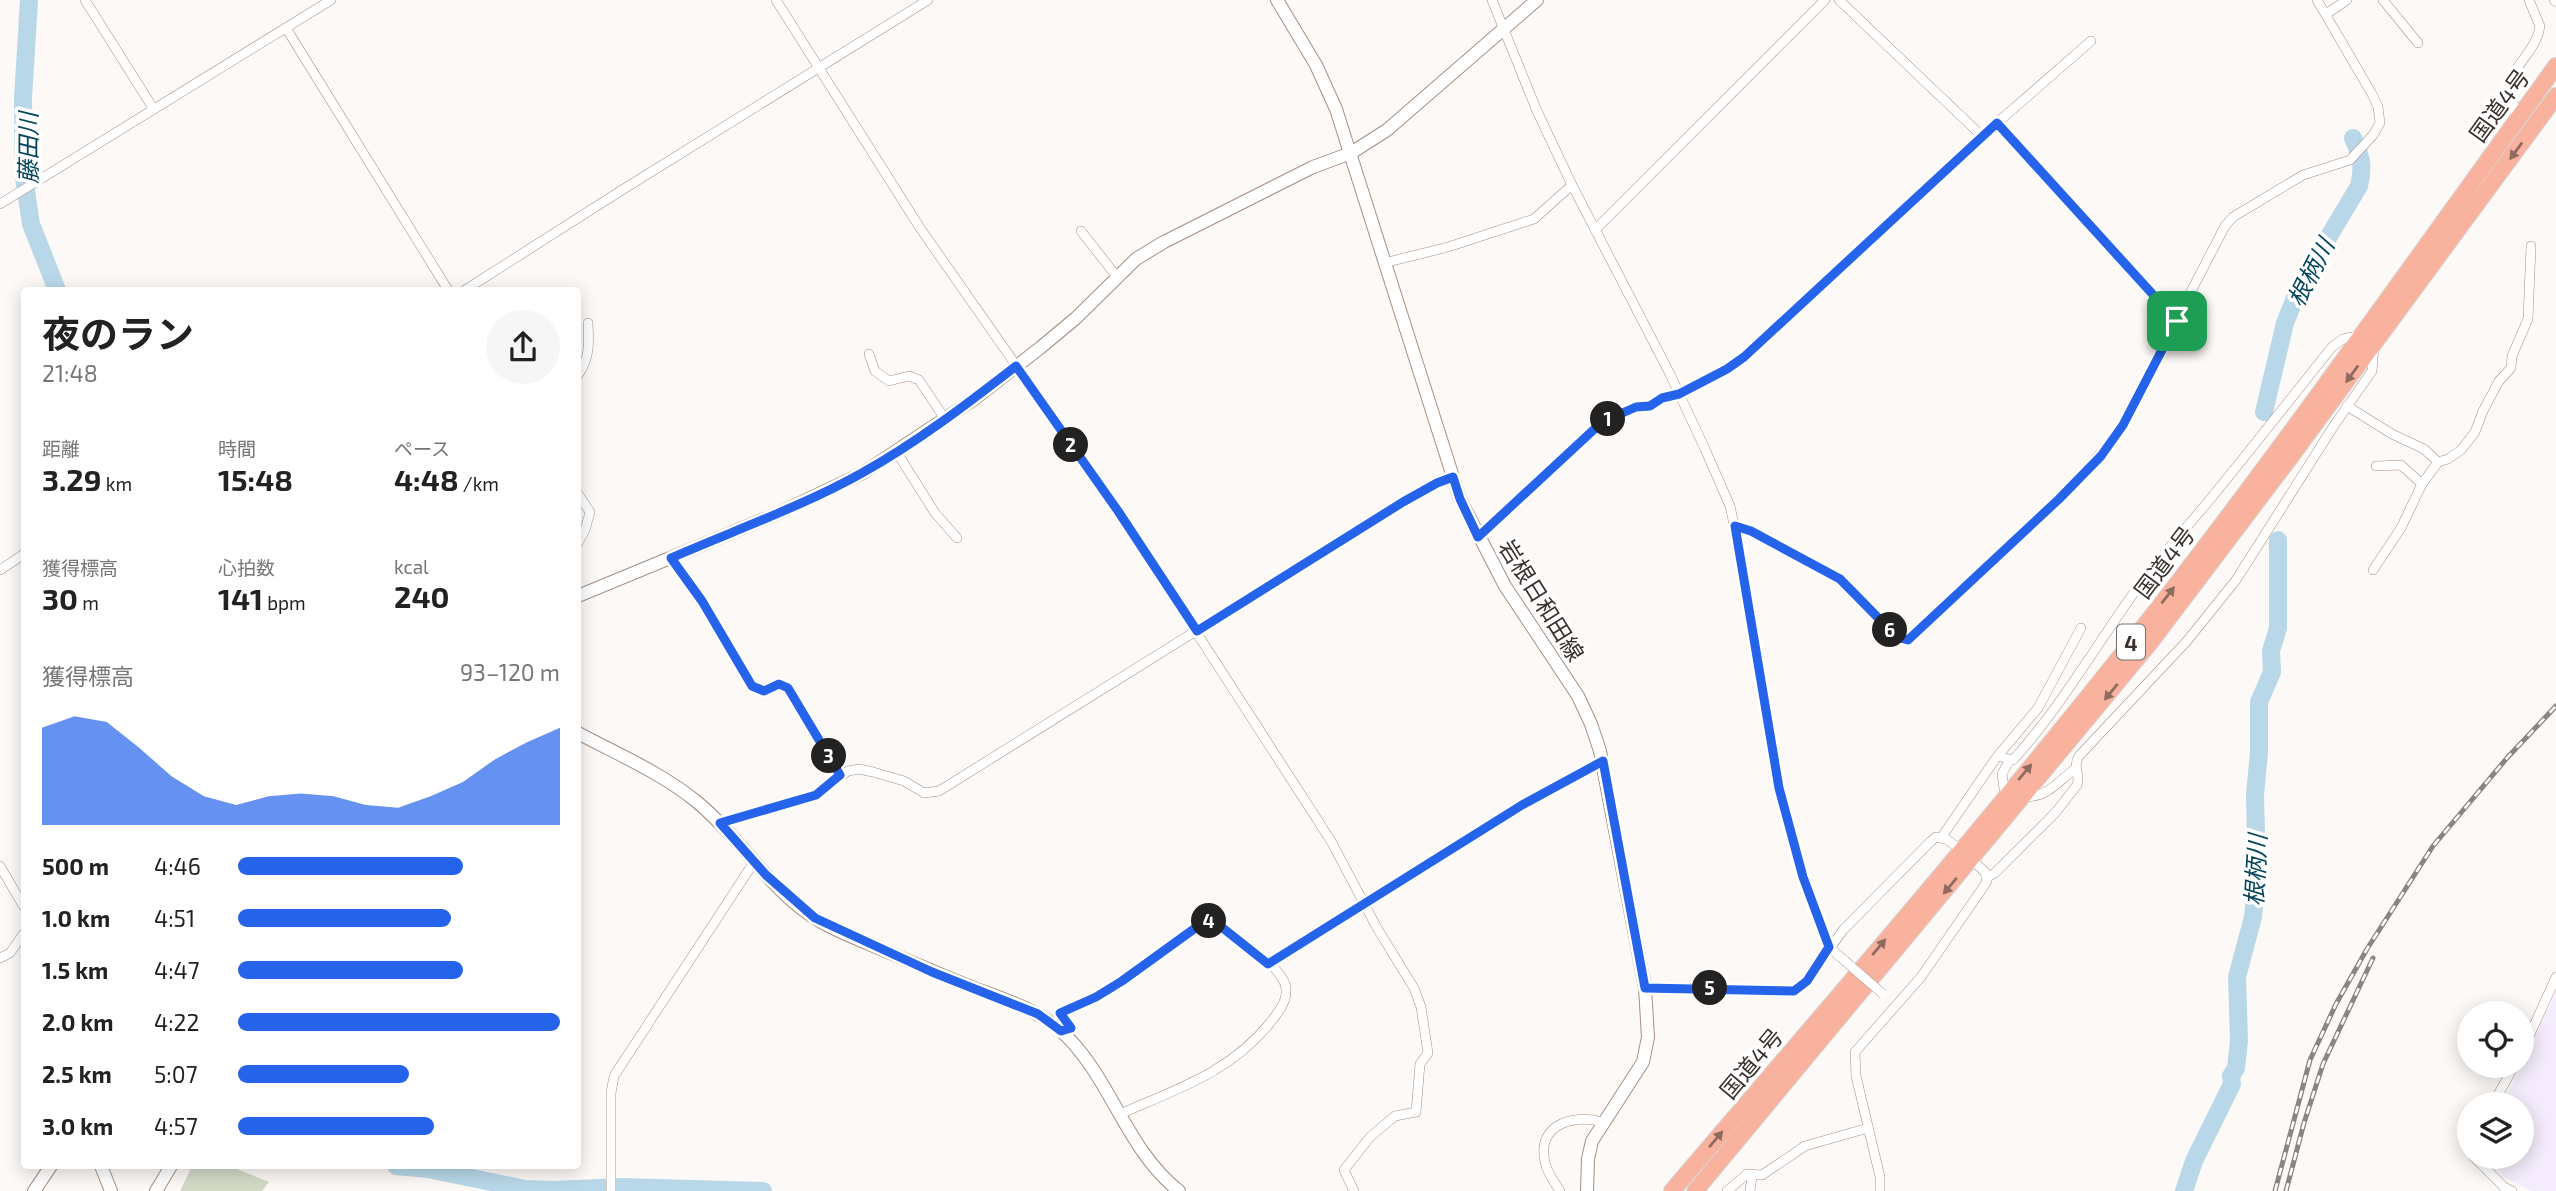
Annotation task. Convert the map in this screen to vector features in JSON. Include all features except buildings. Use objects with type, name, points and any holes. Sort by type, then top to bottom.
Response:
[{"type":"highway","name":"国道4号","points":[[1672,1191],[1966,855],[2025,797],[2187,596],[2556,66]]},
{"type":"highway","name":"国道4号","points":[[1695,1191],[1966,855],[2005,796],[2183,575],[2556,96]]},
{"type":"street","points":[[85,0],[153,108]]},
{"type":"street","points":[[2,202],[331,0]]},
{"type":"street","points":[[776,0],[920,228],[1118,511],[1197,631],[1331,841],[1377,928],[1414,988],[1421,1007],[1428,1053],[1420,1064],[1416,1112],[1395,1116],[1370,1137],[1344,1170],[1354,1191]]},
{"type":"street","points":[[469,287],[928,0]]},
{"type":"street","points":[[1492,0],[1537,111],[1679,394],[1723,489],[1735,526],[1779,788],[1803,877],[1829,947],[1897,1007]]},
{"type":"street","points":[[581,595],[779,513],[863,473],[945,419],[1016,366],[1076,318],[1136,259],[1164,242],[1313,167],[1351,153],[1404,117],[1537,0]]},
{"type":"street","points":[[1595,230],[1825,0]]},
{"type":"street","points":[[1839,0],[1983,137]]},
{"type":"street","points":[[1735,526],[1751,531],[1833,574],[1897,637],[1908,640],[2059,499],[2101,456],[2123,425],[2218,236],[2233,217],[2303,175],[2350,160],[2377,128],[2380,116],[2372,94],[2317,0]]},
{"type":"street","points":[[2326,14],[2347,0]]},
{"type":"street","points":[[2383,0],[2418,43]]},
{"type":"street","points":[[2517,119],[2511,85],[2517,69],[2532,50],[2539,33],[2538,19],[2529,0]]},
{"type":"street","name":"岩根日和田線","points":[[1279,1],[1329,91],[1460,499],[1505,586],[1578,696],[1603,761],[1645,988],[1648,1037],[1643,1062],[1592,1141],[1588,1159],[1587,1191]]},
{"type":"street","points":[[286,28],[446,287]]},
{"type":"street","points":[[1478,537],[1602,422],[1636,407],[1650,406],[1662,398],[1679,394],[1744,357],[1997,123],[2091,41]]},
{"type":"street","points":[[1997,123],[2177,321]]},
{"type":"street","points":[[1384,263],[1448,247],[1534,219],[1572,185]]},
{"type":"street","points":[[1081,231],[1117,277]]},
{"type":"street","points":[[2373,570],[2401,528],[2422,484],[2438,463],[2461,450],[2474,432],[2499,381],[2511,368],[2512,356],[2528,319],[2531,246]]},
{"type":"street","points":[[581,370],[589,350],[588,323]]},
{"type":"street","points":[[2005,796],[2002,774],[2009,761],[2013,760],[2045,724],[2153,567],[2332,347],[2343,339],[2368,339],[2372,371],[2229,589],[2187,641],[2079,756],[2075,769],[2048,792],[2036,797],[2025,797]]},
{"type":"street","points":[[869,354],[876,371],[889,381],[909,376],[919,380],[945,419]]},
{"type":"street","points":[[2347,406],[2392,434],[2424,449],[2438,463]]},
{"type":"street","points":[[896,451],[935,513],[957,538]]},
{"type":"street","points":[[2376,466],[2401,465],[2422,484]]},
{"type":"street","points":[[720,823],[816,795],[840,775],[859,769],[904,781],[924,793],[939,791],[1403,502],[1453,477]]},
{"type":"street","points":[[581,498],[590,512],[581,537]]},
{"type":"street","points":[[0,570],[21,556]]},
{"type":"street","points":[[671,558],[702,601],[752,686],[764,691],[779,684],[788,688],[840,775]]},
{"type":"street","points":[[1941,838],[1998,756],[2038,708],[2081,628]]},
{"type":"street","points":[[581,735],[697,801],[793,901],[830,927],[1038,1014],[1061,1031],[1100,1080],[1150,1162],[1179,1191]]},
{"type":"street","points":[[1998,756],[2009,761]]},
{"type":"street","points":[[1061,1031],[1071,1028],[1060,1013],[1096,997],[1122,981],[1205,921],[1219,925],[1265,963],[1270,963],[1522,805],[1603,761]]},
{"type":"street","points":[[1880,1191],[1880,1177],[1856,1076],[1855,1052],[1921,977],[1984,886],[1987,877],[1995,873],[2056,811],[2077,785],[2079,780],[2075,769]]},
{"type":"street","points":[[1645,988],[1794,991],[1807,981],[1829,947],[1936,837],[1946,839],[1987,877]]},
{"type":"street","points":[[611,1191],[611,1093],[617,1069],[754,862]]},
{"type":"street","points":[[0,866],[21,902]]},
{"type":"street","points":[[0,958],[10,953],[21,937]]},
{"type":"street","points":[[1120,1114],[1213,1073],[1247,1048],[1276,1015],[1286,993],[1284,981],[1270,963]]},
{"type":"street","points":[[2534,1026],[2556,977]]},
{"type":"street","points":[[1560,1191],[1546,1163],[1544,1149],[1547,1137],[1561,1123],[1569,1120],[1579,1118],[1603,1122]]},
{"type":"street","points":[[1727,1191],[1747,1174],[1762,1175],[1805,1146],[1868,1128]]},
{"type":"street","points":[[34,1191],[49,1169]]},
{"type":"street","points":[[102,1169],[111,1191]]},
{"type":"street","points":[[156,1191],[169,1169]]},
{"type":"street","points":[[2485,1169],[2512,1191]]},
{"type":"street","points":[[1750,1191],[1752,1176]]},
{"type":"shaded area","points":[[2556,993],[2556,1191],[2532,1191],[2504,1177],[2498,1169],[2534,1169],[2534,1092],[2509,1092],[2515,1078],[2534,1078],[2534,1039]]},
{"type":"green space","points":[[191,1169],[236,1169],[269,1182],[262,1191],[180,1191]]},
{"type":"waterway","name":"藤田川","points":[[29,0],[23,98],[24,178],[31,224],[56,287]]},
{"type":"waterway","name":"根柄川","points":[[2264,412],[2285,323],[2301,283],[2359,186],[2361,161],[2353,138]]},
{"type":"waterway","name":"根柄川","points":[[2184,1191],[2194,1161],[2232,1084],[2231,1076],[2236,1068],[2239,1041],[2237,977],[2253,917],[2257,878],[2255,795],[2259,752],[2259,702],[2272,672],[2271,651],[2278,628],[2278,540]]},
{"type":"waterway","name":"藤田川","points":[[428,1169],[525,1189],[622,1187],[763,1191]]},
{"type":"railway","points":[[2275,1191],[2310,1060],[2336,1004],[2367,949],[2433,846],[2507,758],[2556,706]]},
{"type":"railway","points":[[2286,1191],[2323,1064],[2373,958]]},
{"type":"route","points":[[1997,123],[2177,321],[2123,425],[2101,456],[2059,499],[1908,640],[1897,637],[1833,574],[1751,531],[1735,526],[1779,788],[1803,877],[1829,947],[1807,981],[1794,991],[1781,993],[1711,988],[1645,988],[1603,761],[1522,805],[1268,964],[1219,925],[1205,921],[1143,968],[1096,997],[1060,1013],[1071,1028],[1061,1031],[1038,1014],[932,972],[815,918],[766,875],[720,823],[816,795],[840,775],[788,688],[779,684],[764,691],[752,686],[694,588],[671,558],[779,513],[863,473],[973,400],[1016,366],[1118,511],[1197,631],[1403,502],[1453,477],[1478,537],[1602,422],[1636,407],[1650,406],[1662,398],[1679,394],[1744,357],[1997,123]]}]
